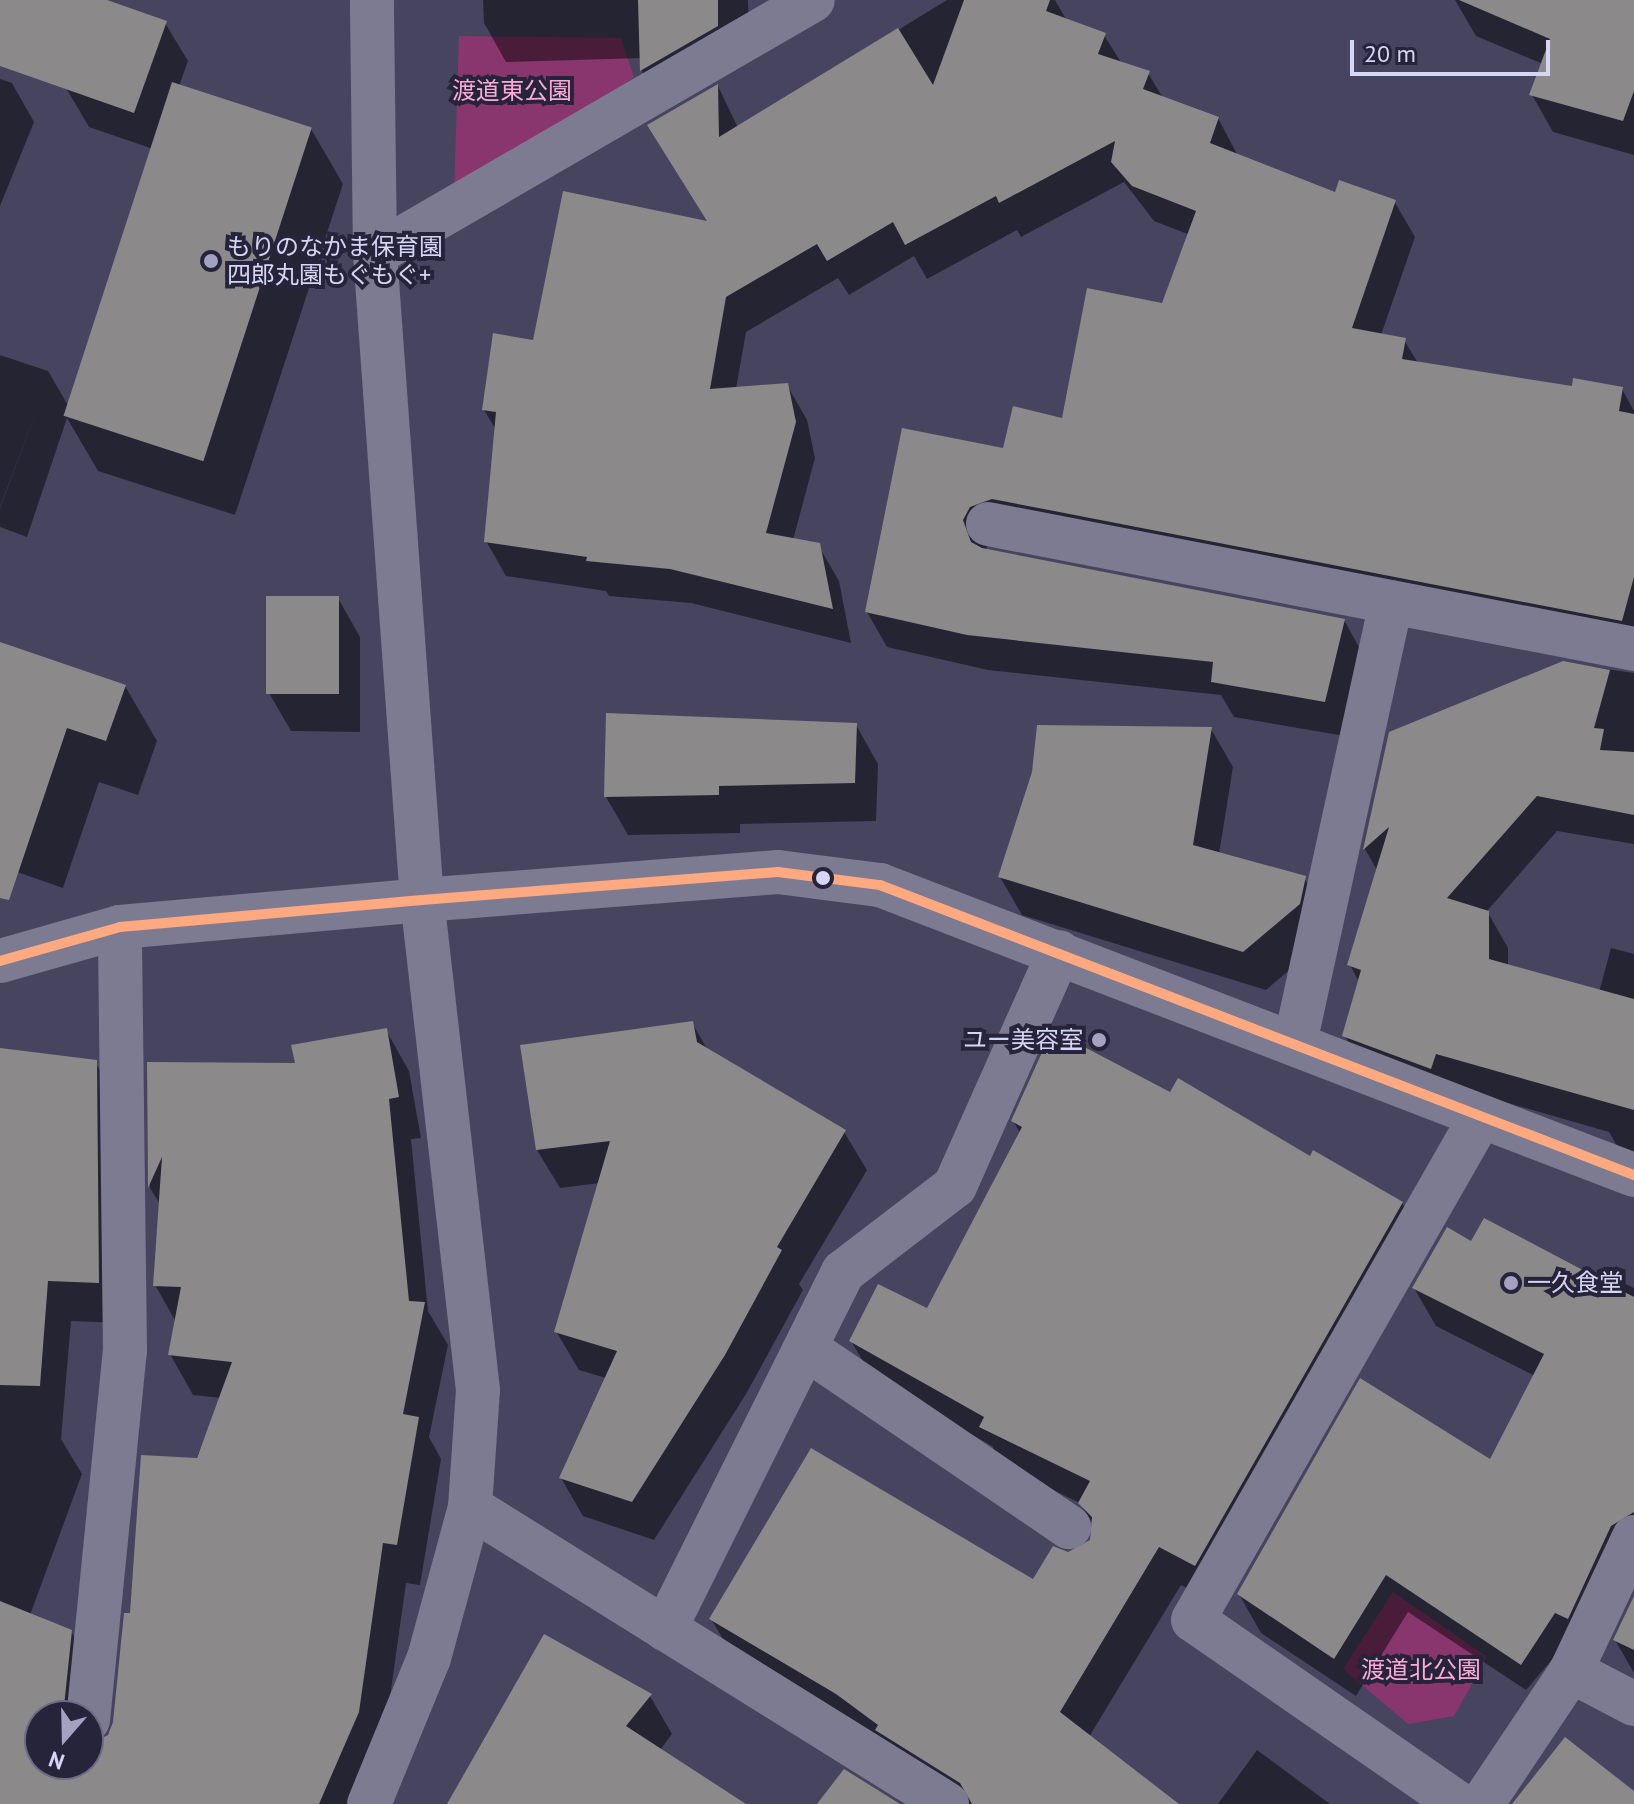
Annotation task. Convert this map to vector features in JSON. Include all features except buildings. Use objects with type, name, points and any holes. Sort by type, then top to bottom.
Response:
[{"type":"street","points":[[369,1804],[429,1658],[470,1507],[478,1390],[422,900],[375,254],[372,0]]},
{"type":"street","points":[[375,254],[813,0]]},
{"type":"street","points":[[988,524],[1634,649]]},
{"type":"street","points":[[1295,1043],[1391,602]]},
{"type":"street","points":[[0,961],[120,927],[422,900],[778,872],[880,885],[1634,1175]]},
{"type":"street","points":[[90,1700],[125,1351],[120,927]]},
{"type":"street","points":[[665,1629],[843,1272],[955,1186],[1059,952]]},
{"type":"street","points":[[1459,1804],[1193,1620],[1480,1118]]},
{"type":"street","points":[[807,1349],[1069,1527]]},
{"type":"street","points":[[470,1507],[947,1804]]},
{"type":"street","points":[[1482,1804],[1571,1671],[1634,1537]]},
{"type":"street","points":[[1571,1671],[1634,1704]]},
{"type":"green space","name":"渡道東公園","points":[[459,36],[621,38],[634,78],[454,195]]},
{"type":"green space","name":"渡道北公園","points":[[1393,1592],[1487,1657],[1454,1716],[1408,1724],[1343,1669]]},
{"type":"transit line","points":[[0,961],[120,927],[422,900],[778,872],[880,885],[1634,1175]]},
{"type":"place","name":"もりのなかま保育園 四郎丸園もぐもぐ+","points":[[211,261]]},
{"type":"place","name":"ユー美容室","points":[[1099,1040]]},
{"type":"place","name":"一久食堂","points":[[1511,1283]]}]
